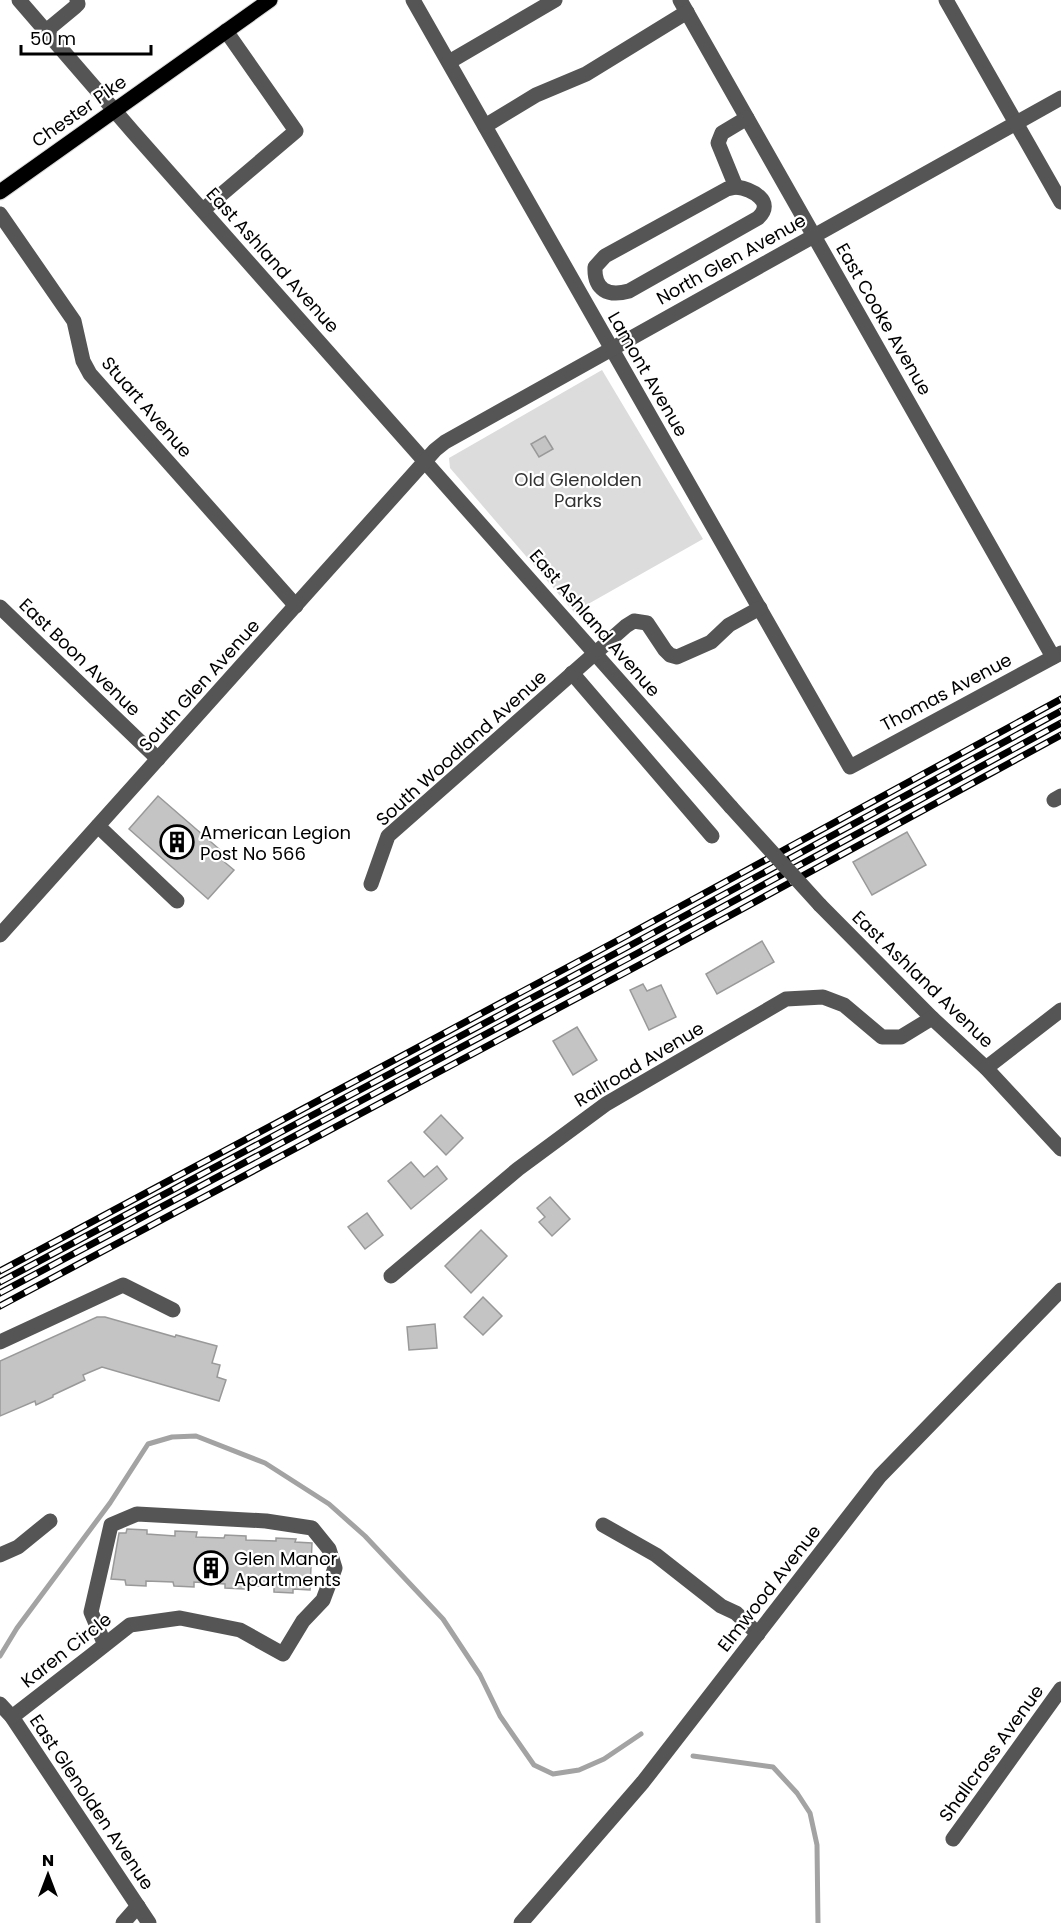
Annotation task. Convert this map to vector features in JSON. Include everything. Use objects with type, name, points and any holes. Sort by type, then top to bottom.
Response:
[{"type":"main road","name":"Chester Pike","points":[[0,192],[270,0]]},
{"type":"street","name":"East Ashland Avenue","points":[[19,0],[731,807],[820,905],[932,1018],[986,1068],[1061,1149]]},
{"type":"street","points":[[46,31],[75,7],[78,4],[77,0]]},
{"type":"street","name":"Lamont Avenue","points":[[413,0],[850,767]]},
{"type":"street","points":[[449,62],[555,0]]},
{"type":"street","points":[[946,0],[1061,202]]},
{"type":"street","points":[[485,126],[536,95],[586,74],[683,6]]},
{"type":"street","name":"East Cooke Avenue","points":[[683,6],[1057,655]]},
{"type":"street","points":[[203,210],[296,131],[226,31]]},
{"type":"street","name":"North Glen Avenue","points":[[425,460],[445,442],[1061,98]]},
{"type":"street","points":[[736,187],[718,143],[722,133],[747,118]]},
{"type":"street","points":[[760,196],[784,183]]},
{"type":"street","points":[[736,187],[754,191],[760,196],[765,207],[759,218],[629,291],[617,294],[608,292],[600,288],[596,282],[595,267],[605,256],[727,189],[736,187]]},
{"type":"street","name":"Stuart Avenue","points":[[0,214],[74,321],[83,361],[90,374],[296,606]]},
{"type":"street","points":[[579,290],[596,282]]},
{"type":"street","name":"South Glen Avenue","points":[[1,932],[425,460]]},
{"type":"street","name":"East Boon Avenue","points":[[0,607],[158,759]]},
{"type":"street","name":"South Woodland Avenue","points":[[370,884],[388,836],[626,626],[634,621],[646,624],[670,655],[683,656],[711,642],[729,625],[760,608]]},
{"type":"street","name":"Thomas Avenue","points":[[850,767],[1057,655]]},
{"type":"street","points":[[572,673],[712,836]]},
{"type":"street","points":[[98,826],[177,901]]},
{"type":"street","name":"Railroad Avenue","points":[[391,1276],[518,1169],[606,1104],[786,999],[823,997],[844,1005],[882,1037],[902,1037],[932,1018]]},
{"type":"street","points":[[986,1068],[1061,1010]]},
{"type":"street","points":[[0,1342],[123,1285],[173,1310]]},
{"type":"street","name":"Elmwood Avenue","points":[[521,1923],[642,1782],[880,1476],[1061,1290]]},
{"type":"street","name":"Karen Circle","points":[[12,1717],[105,1645],[130,1625],[180,1618],[240,1630],[283,1654],[303,1621],[323,1600],[335,1568],[329,1549],[312,1528],[266,1521],[137,1514],[111,1525],[91,1612],[105,1645]]},
{"type":"street","points":[[0,1555],[18,1547],[50,1521]]},
{"type":"street","points":[[603,1526],[656,1555],[721,1606],[736,1613],[758,1634]]},
{"type":"street","name":"Shallcross Avenue","points":[[953,1839],[1061,1689]]},
{"type":"street","name":"East Glenolden Avenue","points":[[0,1704],[12,1717],[149,1923]]},
{"type":"street","points":[[123,1923],[138,1906]]},
{"type":"green space","name":"Old Glenolden Parks","points":[[602,370],[703,539],[574,612],[450,468],[449,458]]},
{"type":"building","points":[[545,436],[553,449],[539,457],[531,444]]},
{"type":"building","name":"American Legion Post No 566","points":[[158,796],[226,855],[222,860],[234,870],[208,899],[129,829]]},
{"type":"building","points":[[907,832],[926,865],[872,895],[853,862]]},
{"type":"building","points":[[762,941],[774,962],[717,994],[706,974]]},
{"type":"building","points":[[643,984],[647,991],[661,985],[676,1017],[649,1030],[630,990]]},
{"type":"building","points":[[577,1027],[597,1060],[573,1075],[553,1041]]},
{"type":"building","points":[[441,1115],[463,1138],[446,1155],[424,1132]]},
{"type":"building","points":[[411,1162],[424,1177],[437,1166],[447,1179],[411,1209],[388,1181]]},
{"type":"building","points":[[550,1197],[570,1219],[552,1236],[539,1222],[545,1217],[537,1208]]},
{"type":"building","points":[[367,1213],[383,1235],[365,1249],[348,1227]]},
{"type":"building","points":[[481,1230],[507,1256],[471,1293],[445,1266]]},
{"type":"building","points":[[483,1297],[502,1316],[483,1335],[464,1317]]},
{"type":"building","points":[[97,1317],[105,1317],[175,1337],[176,1335],[217,1346],[212,1363],[220,1365],[217,1377],[226,1380],[219,1401],[102,1367],[83,1375],[85,1380],[53,1397],[36,1405],[35,1401],[0,1416],[0,1361]]},
{"type":"building","points":[[435,1324],[437,1348],[409,1350],[407,1327]]},
{"type":"building","name":"Glen Manor Apartments","points":[[127,1529],[147,1530],[147,1534],[175,1536],[175,1531],[197,1532],[196,1537],[246,1536],[246,1540],[276,1541],[276,1538],[312,1543],[310,1590],[293,1589],[293,1593],[274,1592],[274,1587],[244,1585],[244,1589],[225,1588],[225,1584],[194,1582],[194,1587],[174,1586],[173,1582],[146,1581],[146,1586],[126,1585],[125,1580],[111,1579],[119,1533],[126,1533]]},
{"type":"waterway","points":[[0,1656],[17,1628],[110,1503],[148,1444],[172,1437],[196,1436],[265,1463],[329,1504],[365,1536],[443,1619],[480,1675],[500,1716],[534,1765],[553,1774],[579,1770],[604,1759],[641,1734]]},
{"type":"waterway","points":[[693,1756],[773,1767],[797,1793],[810,1813],[817,1845],[818,1923]]},
{"type":"railway","points":[[0,1271],[626,936],[1061,699]]},
{"type":"railway","points":[[0,1282],[631,945],[1061,711]]},
{"type":"railway","points":[[0,1293],[636,954],[1061,723]]},
{"type":"railway","points":[[0,1306],[641,964],[1061,735]]},
{"type":"place","name":"American Legion Post No 566","points":[[177,842]]},
{"type":"place","name":"Glen Manor Apartments","points":[[211,1568]]}]
